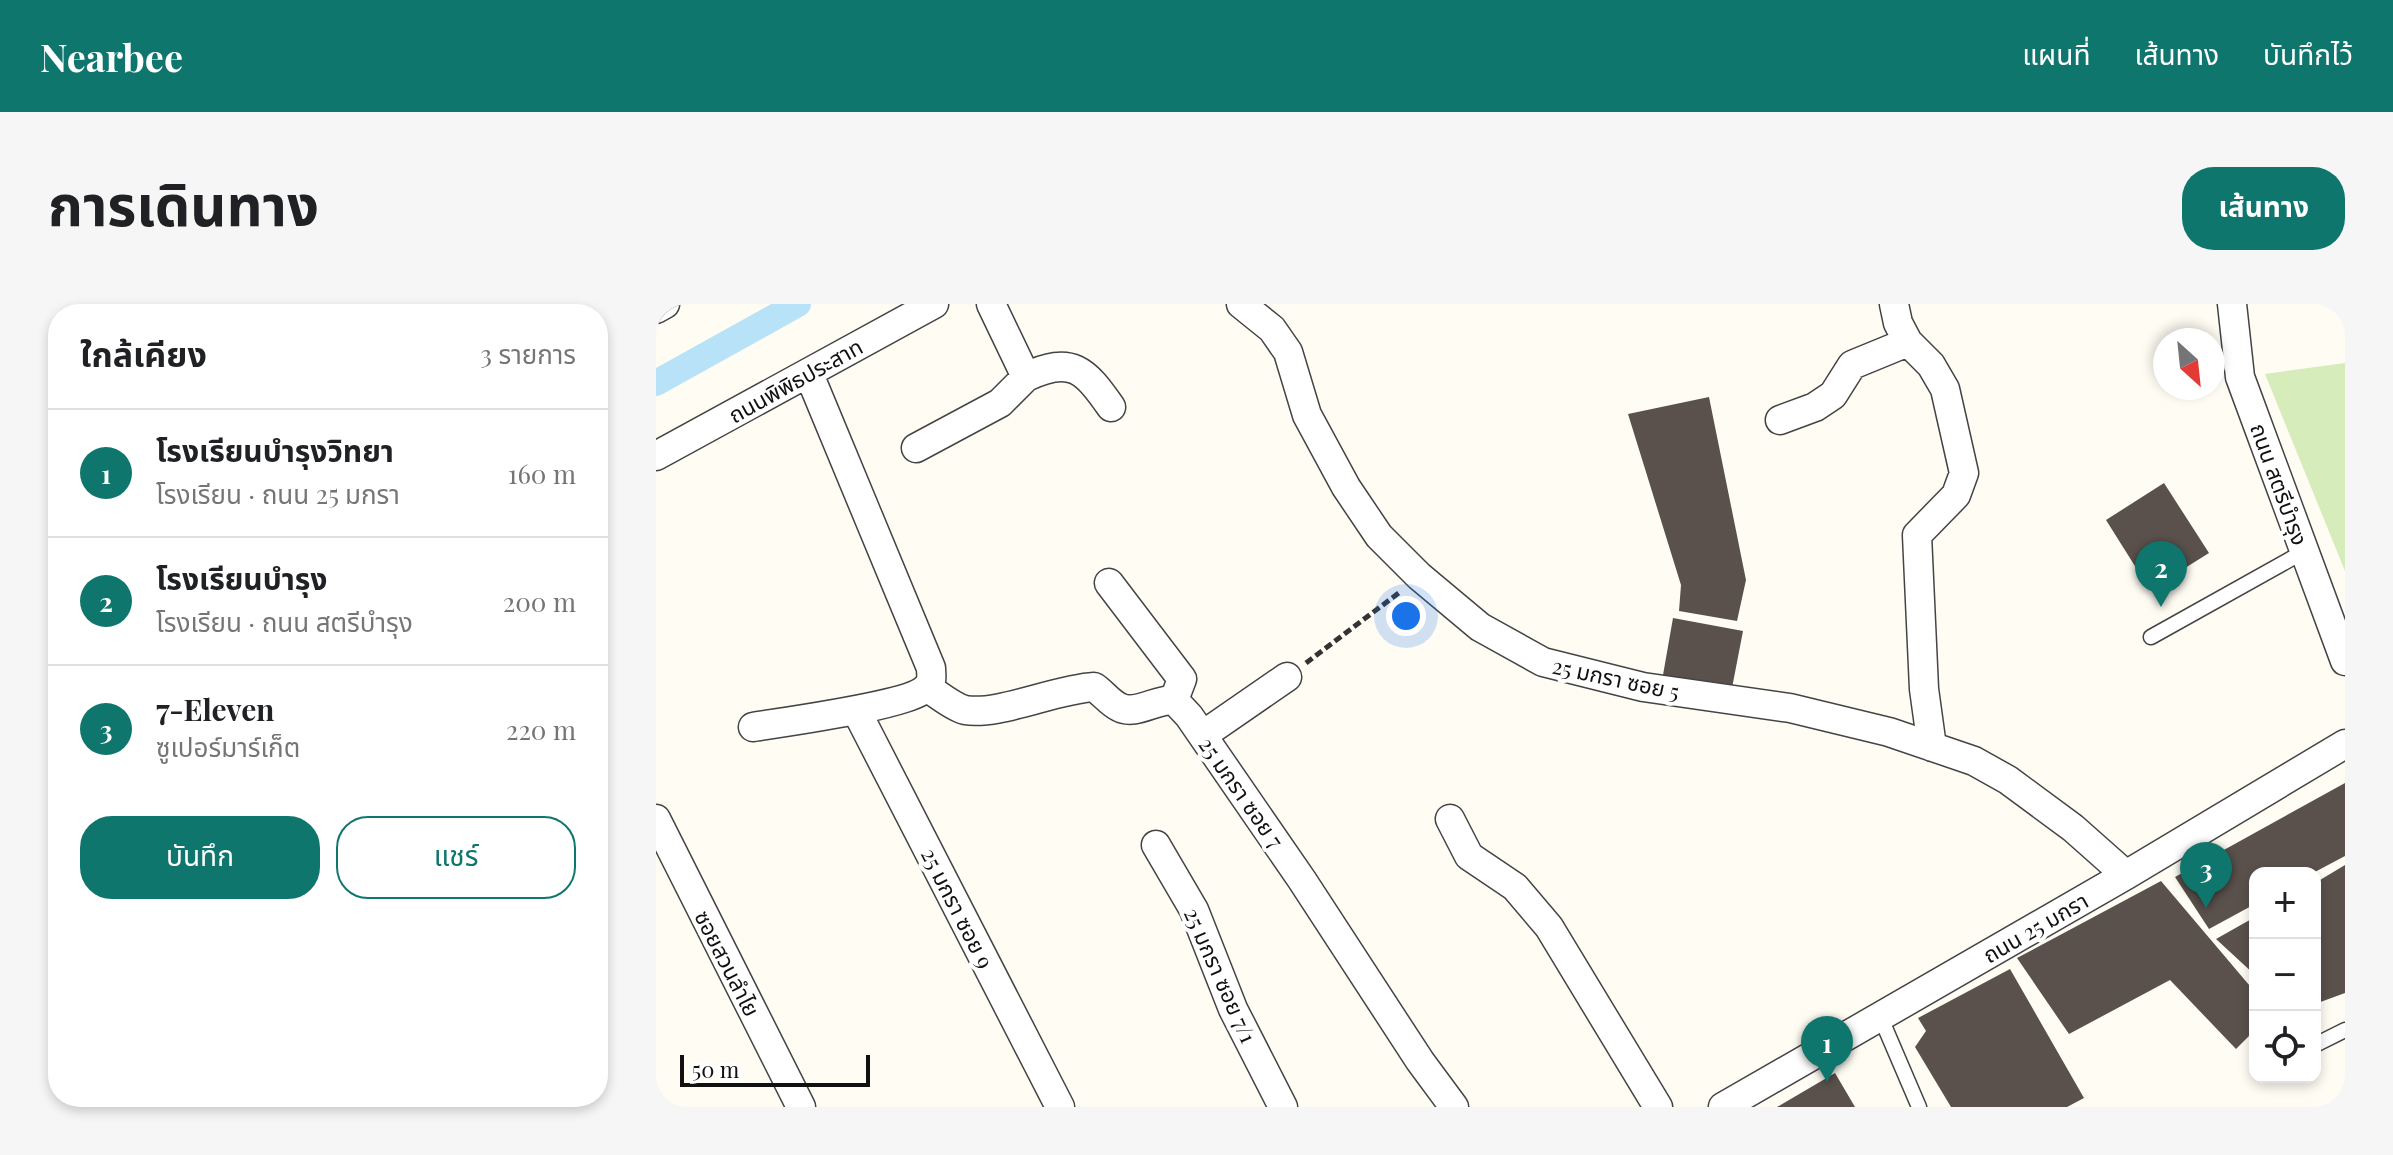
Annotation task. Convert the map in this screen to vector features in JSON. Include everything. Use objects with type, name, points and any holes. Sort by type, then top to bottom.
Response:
[{"type":"street","points":[[656,309],[665,304]]},
{"type":"street","name":"ถนนพิพิธประสาท","points":[[656,456],[934,304]]},
{"type":"street","points":[[991,304],[1026,377]]},
{"type":"street","name":"25 มกรา ซอย 5","points":[[1241,304],[1272,329],[1288,352],[1307,415],[1346,487],[1379,536],[1419,576],[1480,627],[1543,662],[1643,687],[1790,708],[1889,732],[1974,761],[2008,780],[2073,828],[2126,875]]},
{"type":"street","points":[[1894,304],[1898,323],[1908,342],[1931,365],[1945,389],[1964,473],[1956,495],[1917,535],[1924,689],[1932,747]]},
{"type":"street","name":"ถนน สตรีบำรุง","points":[[2232,304],[2240,377],[2345,661]]},
{"type":"street","points":[[1780,420],[1815,407],[1833,395],[1852,365],[1908,342]]},
{"type":"street","points":[[916,448],[1000,403],[1026,377],[1046,367],[1070,367],[1091,378],[1111,407]]},
{"type":"street","points":[[753,727],[856,710],[917,694],[928,688],[931,680],[931,668],[809,374]]},
{"type":"street","points":[[928,688],[963,709],[988,710],[1072,688],[1094,687],[1117,707],[1129,711],[1163,699],[1174,700],[1182,679],[1109,583]]},
{"type":"street","points":[[1203,735],[1287,677]]},
{"type":"street","name":"25 มกรา ซอย 7","points":[[1174,700],[1203,735],[1420,1061],[1454,1107]]},
{"type":"street","name":"25 มกรา ซอย 9","points":[[856,710],[1060,1107]]},
{"type":"street","name":"ถนน 25 มกรา","points":[[1723,1107],[2126,875],[2345,744]]},
{"type":"street","name":"ซอยสวนลำไย","points":[[656,819],[801,1107]]},
{"type":"street","points":[[1450,819],[1469,856],[1515,887],[1549,927],[1658,1107]]},
{"type":"street","name":"25 มกรา ซอย 7/1","points":[[1156,845],[1194,910],[1233,1009],[1283,1107]]},
{"type":"lane","points":[[2151,637],[2305,551]]},
{"type":"lane","points":[[1880,1016],[1919,1107]]},
{"type":"lane","points":[[2321,1042],[2345,1030]]},
{"type":"path","points":[[1287,677],[1389,602],[1419,576]]},
{"type":"green space","points":[[2345,363],[2345,571],[2265,374]]},
{"type":"building","points":[[1709,397],[1746,580],[1737,621],[1679,611],[1681,585],[1628,414]]},
{"type":"building","points":[[2164,483],[2209,553],[2150,590],[2106,520]]},
{"type":"building","points":[[1673,618],[1743,631],[1732,688],[1663,675]]},
{"type":"building","points":[[2345,783],[2345,856],[2321,869],[2249,867],[2249,907],[2209,929],[2175,877]]},
{"type":"building","points":[[2345,865],[2345,993],[2321,1002],[2321,939],[2321,879]]},
{"type":"building","points":[[2161,881],[2249,985],[2249,1036],[2236,1049],[2170,980],[2069,1034],[2017,958]]},
{"type":"building","points":[[2249,920],[2249,969],[2216,939]]},
{"type":"building","points":[[2010,969],[2084,1098],[2067,1107],[1951,1107],[1915,1047],[1926,1031],[1918,1018]]},
{"type":"building","points":[[1835,1073],[1855,1107],[1777,1107]]},
{"type":"waterway","points":[[656,383],[798,304]]},
{"type":"place","name":"โรงเรียนบำรุง","points":[[2161,607]]},
{"type":"place","name":"7-Eleven","points":[[2206,908]]},
{"type":"place","name":"โรงเรียนบำรุงวิทยา","points":[[1827,1082]]}]
